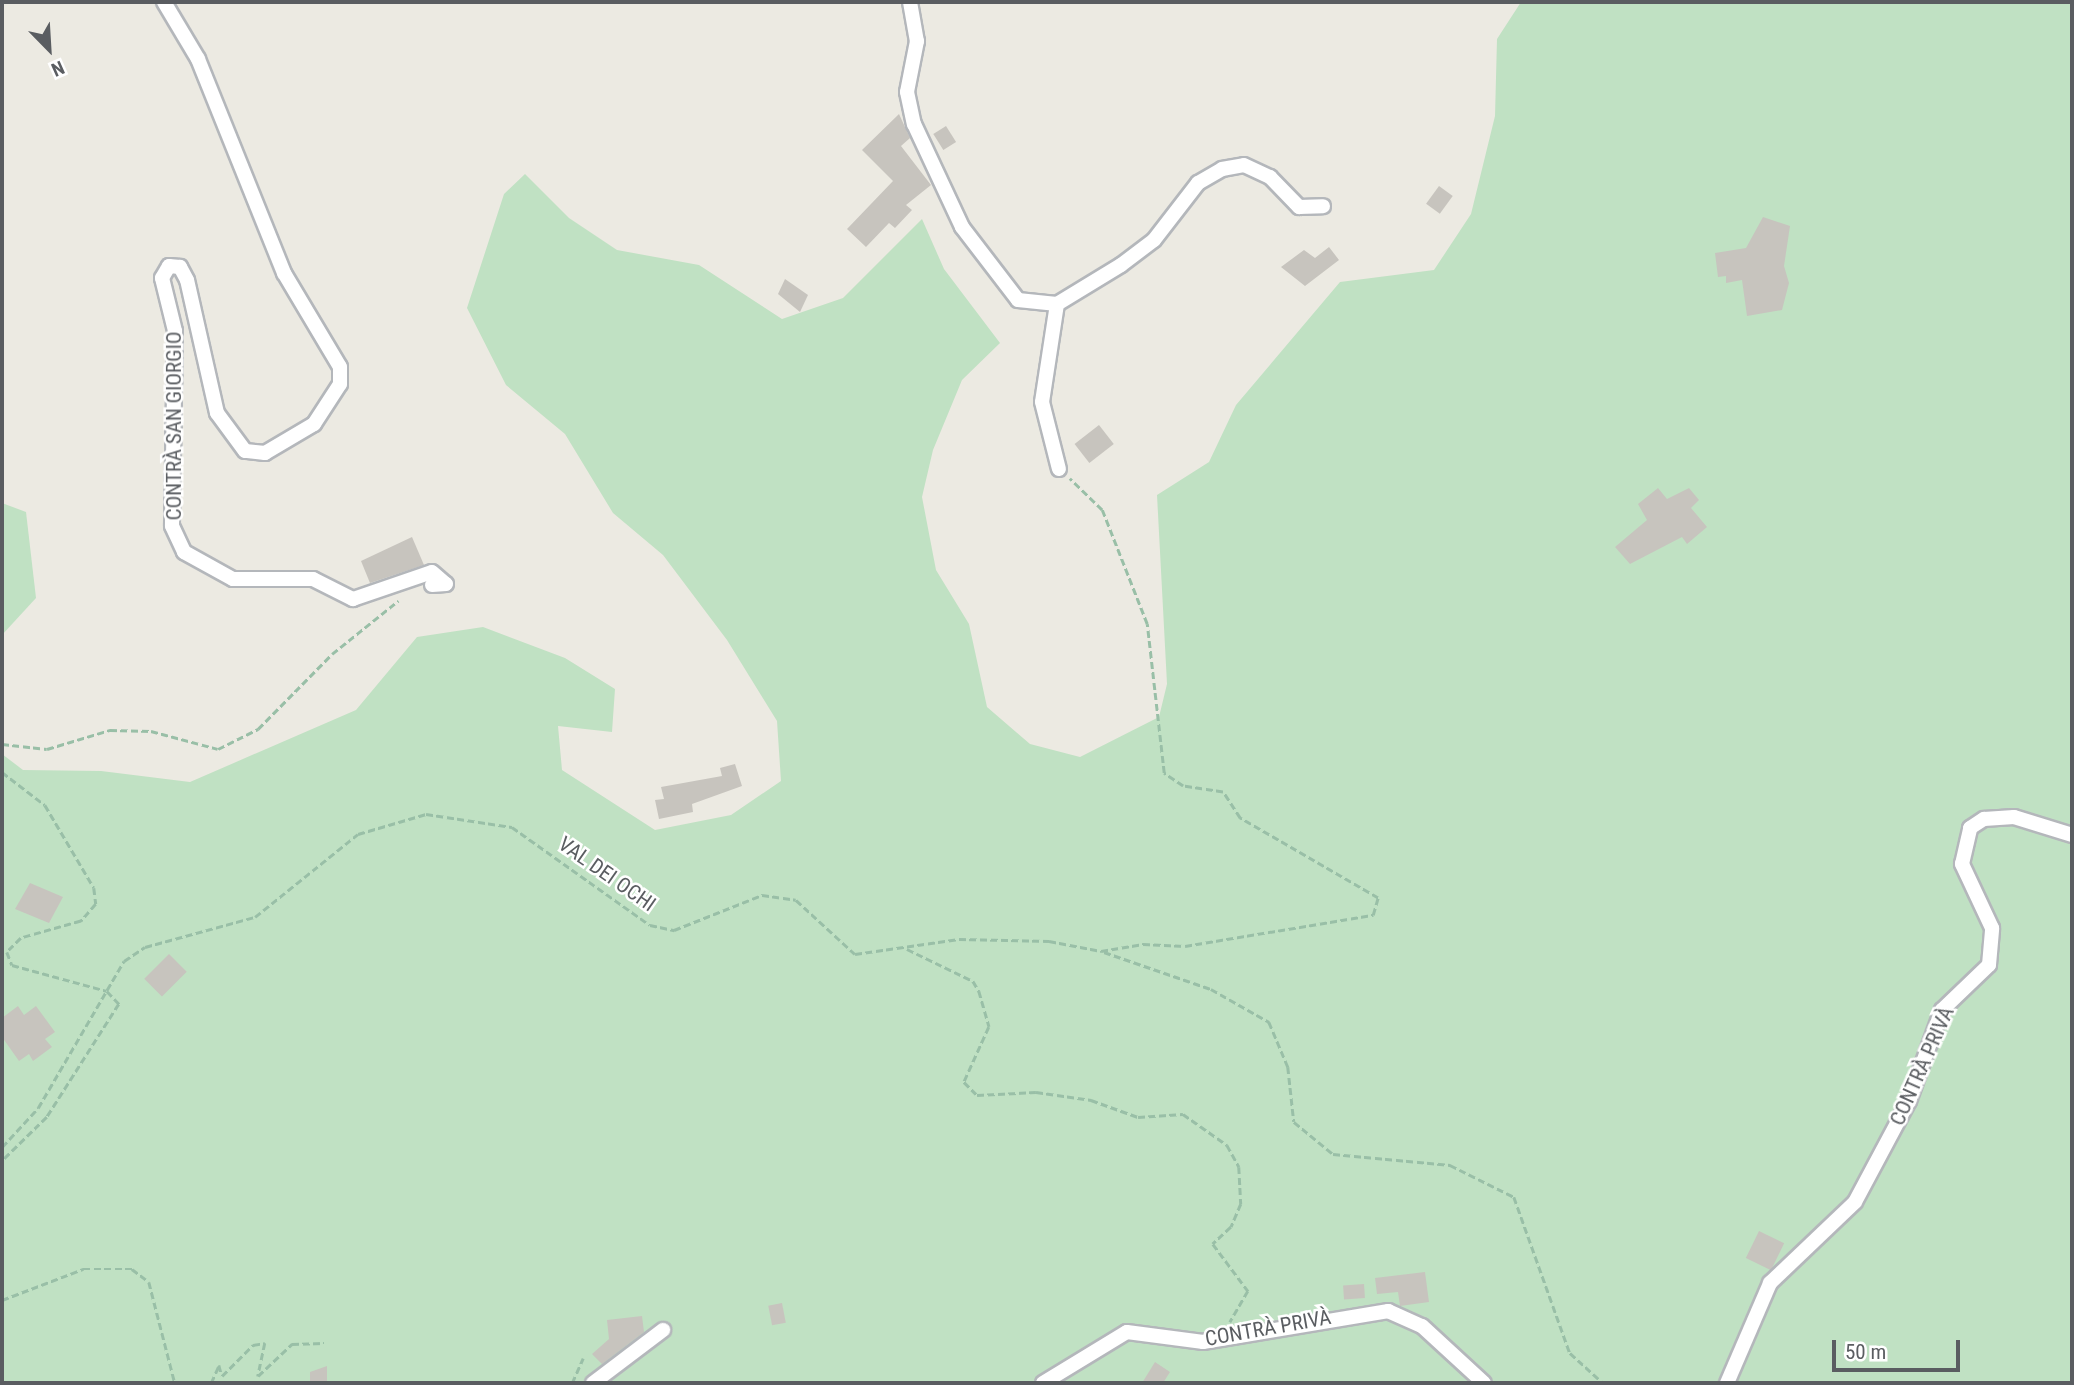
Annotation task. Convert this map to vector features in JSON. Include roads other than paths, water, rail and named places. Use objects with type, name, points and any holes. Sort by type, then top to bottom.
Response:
[{"type":"street","name":"CONTRÀ SAN GIORGIO","points":[[164,2],[198,59],[284,273],[340,367],[340,384],[314,424],[265,453],[245,451],[217,412],[187,280],[180,267],[169,266],[162,278],[175,331],[172,526],[184,552],[233,579],[313,579],[353,599],[432,572],[446,584],[432,585]]},
{"type":"street","points":[[910,2],[917,41],[907,92],[914,124],[962,227],[1018,300],[1057,304],[1154,240],[1198,183],[1222,169],[1244,165],[1270,177],[1299,207],[1323,206]]},
{"type":"street","points":[[1057,304],[1042,402],[1059,469]]},
{"type":"street","name":"CONTRÀ PRIVÀ","points":[[1727,1383],[1770,1283],[1854,1202],[1909,1101],[1942,1010],[1989,965],[1992,928],[1962,864],[1970,828],[1984,819],[2014,817],[2072,835]]},
{"type":"street","name":"CONTRÀ PRIVÀ","points":[[1043,1383],[1127,1332],[1214,1340],[1388,1311],[1422,1326],[1484,1383]]},
{"type":"street","points":[[593,1383],[663,1329]]}]
